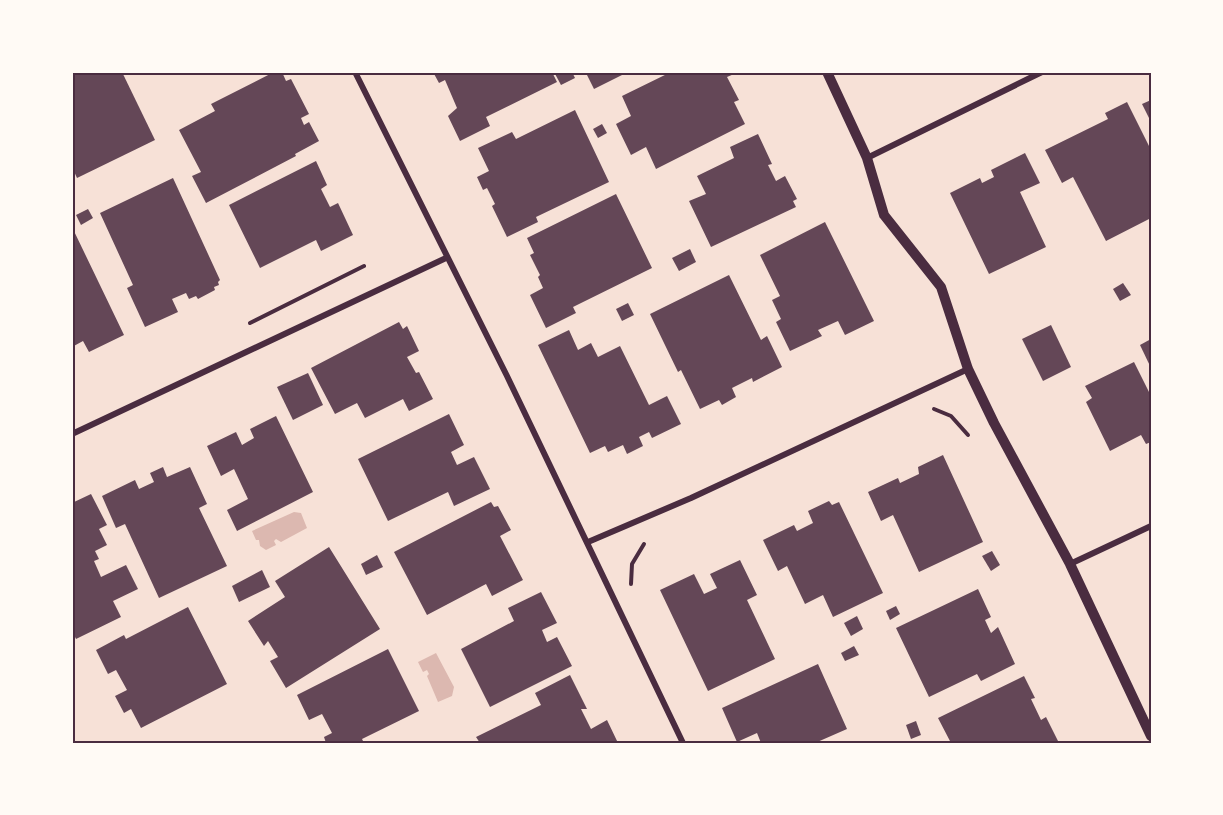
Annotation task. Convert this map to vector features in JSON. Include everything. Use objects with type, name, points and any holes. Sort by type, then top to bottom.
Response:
[{"type":"street","points":[[355,72],[588,542],[683,743]]},
{"type":"street","points":[[827,72],[867,158],[884,215],[941,287],[968,369],[994,423],[1070,564],[1151,736]]},
{"type":"street","points":[[867,158],[1042,72]]},
{"type":"street","points":[[72,434],[446,258]]},
{"type":"street","points":[[588,542],[691,498],[968,369]]},
{"type":"street","points":[[1070,564],[1151,526]]},
{"type":"shaded area","points":[[294,512],[301,513],[307,528],[281,542],[276,539],[274,541],[276,545],[266,550],[260,546],[259,540],[256,540],[252,531]]},
{"type":"shaded area","points":[[436,653],[454,687],[452,696],[438,702],[427,676],[429,674],[427,670],[423,672],[418,662]]},
{"type":"building","points":[[72,72],[122,72],[155,140],[77,178],[72,167]]},
{"type":"building","points":[[274,72],[282,72],[286,81],[291,79],[309,114],[301,118],[304,125],[309,122],[319,141],[295,154],[296,156],[206,203],[192,176],[201,172],[179,130],[215,111],[211,104]]},
{"type":"building","points":[[433,72],[552,72],[557,82],[486,117],[490,126],[460,141],[448,116],[457,108],[445,80],[439,83]]},
{"type":"building","points":[[554,72],[572,72],[575,78],[561,85]]},
{"type":"building","points":[[592,72],[623,72],[624,74],[594,89],[587,75]]},
{"type":"building","points":[[671,72],[733,72],[734,74],[727,77],[739,100],[734,102],[745,124],[656,169],[646,147],[631,155],[616,124],[631,116],[622,96]]},
{"type":"building","points":[[1151,100],[1151,122],[1142,104]]},
{"type":"building","points":[[1127,102],[1151,150],[1151,218],[1106,241],[1073,177],[1062,183],[1045,150],[1108,119],[1105,113]]},
{"type":"building","points":[[575,110],[609,182],[536,217],[538,222],[507,237],[492,206],[495,204],[487,188],[483,190],[477,177],[489,171],[478,148],[512,132],[516,139]]},
{"type":"building","points":[[602,124],[607,133],[598,138],[593,129]]},
{"type":"building","points":[[758,134],[772,164],[768,165],[776,181],[785,176],[797,199],[793,201],[796,207],[711,247],[689,201],[706,194],[697,176],[734,158],[730,147]]},
{"type":"building","points":[[1025,153],[1040,183],[1020,192],[1046,247],[989,274],[950,193],[980,178],[982,183],[994,177],[991,170]]},
{"type":"building","points":[[316,161],[327,185],[321,189],[330,207],[338,203],[353,235],[321,251],[316,240],[260,268],[229,205]]},
{"type":"building","points":[[173,178],[220,280],[219,285],[214,287],[215,290],[198,299],[196,296],[189,299],[186,293],[172,299],[178,312],[145,327],[127,288],[133,285],[100,213]]},
{"type":"building","points":[[616,194],[652,268],[573,307],[576,313],[546,328],[530,295],[543,288],[538,277],[540,275],[530,255],[534,253],[527,238]]},
{"type":"building","points":[[88,209],[93,218],[81,225],[76,215]]},
{"type":"building","points":[[825,222],[874,321],[845,335],[838,321],[818,330],[822,336],[790,351],[776,322],[781,319],[772,300],[780,296],[760,255]]},
{"type":"building","points":[[72,227],[124,335],[89,352],[83,341],[72,347]]},
{"type":"building","points":[[690,249],[696,262],[679,271],[672,258]]},
{"type":"building","points":[[729,275],[761,340],[767,336],[782,367],[753,382],[752,378],[732,388],[736,397],[722,405],[719,400],[700,409],[681,370],[678,372],[650,314]]},
{"type":"building","points":[[1123,283],[1131,295],[1120,301],[1113,289]]},
{"type":"building","points":[[628,303],[634,315],[622,321],[616,309]]},
{"type":"building","points":[[399,322],[403,329],[407,326],[419,351],[407,357],[416,373],[419,372],[433,399],[409,411],[403,399],[365,418],[357,403],[335,414],[311,368]]},
{"type":"building","points":[[1051,325],[1071,367],[1043,381],[1022,339]]},
{"type":"building","points":[[569,330],[578,350],[591,343],[598,357],[620,346],[649,405],[667,396],[681,424],[652,438],[649,432],[639,437],[643,446],[627,454],[623,445],[608,452],[605,446],[590,453],[538,345]]},
{"type":"building","points":[[1151,339],[1151,368],[1140,345]]},
{"type":"building","points":[[1134,362],[1151,396],[1151,442],[1146,444],[1141,435],[1110,451],[1086,402],[1092,398],[1085,386]]},
{"type":"building","points":[[308,373],[323,405],[293,420],[277,387]]},
{"type":"building","points":[[449,414],[464,445],[451,452],[457,465],[474,457],[490,489],[454,506],[448,492],[388,521],[358,459]]},
{"type":"building","points":[[276,416],[313,492],[237,531],[227,510],[248,499],[234,469],[221,476],[207,446],[236,432],[242,445],[254,438],[250,429]]},
{"type":"building","points":[[943,455],[983,542],[919,572],[893,515],[881,521],[868,492],[898,478],[900,483],[919,474],[918,467]]},
{"type":"building","points":[[163,467],[167,477],[190,467],[207,504],[199,508],[227,566],[159,598],[125,524],[116,528],[102,496],[135,480],[139,489],[154,482],[150,473]]},
{"type":"building","points":[[91,494],[107,525],[99,529],[107,545],[95,551],[99,559],[94,561],[101,577],[126,565],[138,589],[113,601],[121,617],[76,639],[72,631],[72,503]]},
{"type":"building","points":[[829,501],[832,505],[839,502],[883,593],[833,617],[823,595],[805,604],[787,566],[778,571],[763,540],[794,525],[797,531],[813,523],[808,511]]},
{"type":"building","points":[[491,502],[494,507],[498,506],[511,530],[500,536],[523,580],[492,596],[486,584],[427,615],[394,552]]},
{"type":"building","points":[[329,547],[380,629],[286,688],[270,661],[278,657],[268,641],[264,646],[248,621],[285,597],[275,581]]},
{"type":"building","points":[[992,551],[1000,565],[991,571],[982,556]]},
{"type":"building","points":[[377,555],[383,567],[366,575],[361,564]]},
{"type":"building","points":[[740,560],[757,595],[747,600],[775,659],[708,691],[660,590],[694,574],[704,594],[717,588],[710,574]]},
{"type":"building","points":[[262,570],[270,587],[239,602],[232,586]]},
{"type":"building","points":[[978,589],[991,617],[985,620],[991,633],[998,627],[1015,664],[981,681],[977,674],[929,697],[896,628]]},
{"type":"building","points":[[541,592],[557,623],[542,630],[547,642],[557,637],[572,666],[490,707],[461,649],[514,621],[508,608]]},
{"type":"building","points":[[896,606],[900,614],[890,620],[886,611]]},
{"type":"building","points":[[188,607],[227,684],[141,728],[131,709],[124,713],[115,696],[127,690],[116,670],[108,674],[96,650],[124,635],[126,639]]},
{"type":"building","points":[[857,616],[863,629],[851,636],[844,623]]},
{"type":"building","points":[[854,646],[859,655],[845,661],[841,653]]},
{"type":"building","points":[[388,649],[419,711],[362,739],[364,743],[326,743],[324,737],[332,733],[322,714],[309,720],[297,695]]},
{"type":"building","points":[[818,664],[847,729],[815,743],[761,743],[757,733],[737,742],[722,708]]},
{"type":"building","points":[[570,675],[587,709],[581,709],[591,729],[607,720],[618,743],[480,743],[476,737],[541,705],[535,693]]},
{"type":"building","points":[[1024,676],[1035,698],[1031,699],[1041,720],[1046,717],[1059,743],[951,743],[938,718]]},
{"type":"building","points":[[916,721],[921,735],[911,739],[906,725]]}]
